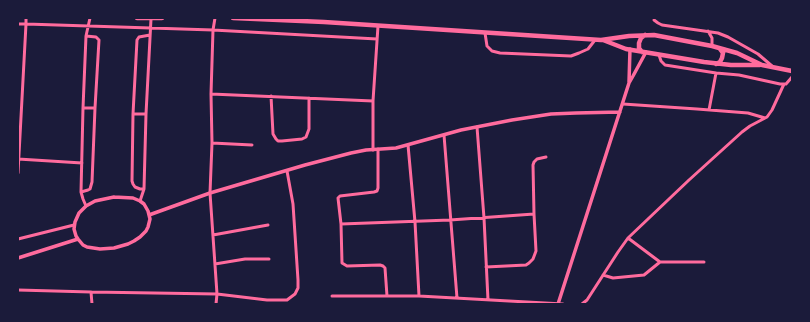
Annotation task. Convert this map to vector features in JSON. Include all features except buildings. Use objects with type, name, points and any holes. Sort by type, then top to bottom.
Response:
[{"type":"main road","points":[[137,18],[162,18]]},
{"type":"main road","points":[[233,18],[595,40],[654,35],[720,48],[737,53],[762,65],[792,71]]},
{"type":"main road","points":[[644,52],[640,48],[639,43],[641,38],[647,35]]},
{"type":"main road","points":[[601,40],[617,46],[644,52],[716,64],[741,66],[762,65]]},
{"type":"main road","points":[[716,64],[720,62],[722,58],[723,53],[720,48]]},
{"type":"street","points":[[18,173],[26,18]]},
{"type":"street","points":[[86,206],[82,199],[81,192],[86,36],[90,18]]},
{"type":"street","points":[[140,201],[144,189],[151,18]]},
{"type":"street","points":[[215,18],[213,30],[211,94],[212,142],[210,193],[217,294],[216,304]]},
{"type":"street","points":[[654,20],[662,25],[708,31],[728,37],[758,54],[773,68]]},
{"type":"street","points":[[18,24],[213,30],[377,39]]},
{"type":"street","points":[[378,26],[373,100],[378,188],[377,191],[374,192],[340,196],[338,198],[341,224],[342,262],[347,266],[383,266],[386,271],[387,296]]},
{"type":"street","points":[[708,31],[712,38],[712,46]]},
{"type":"street","points":[[485,33],[486,46],[500,53],[571,56],[588,49],[595,40]]},
{"type":"street","points":[[144,189],[135,187],[132,181],[133,114],[137,40],[141,36],[150,35]]},
{"type":"street","points":[[81,192],[88,190],[92,186],[99,40],[96,37],[86,36]]},
{"type":"street","points":[[629,83],[630,49]]},
{"type":"street","points":[[558,304],[629,83],[644,52]]},
{"type":"street","points":[[659,54],[661,62],[665,64],[716,73],[739,75],[784,84]]},
{"type":"street","points":[[710,110],[716,73]]},
{"type":"street","points":[[582,304],[587,300],[628,238],[742,132],[765,118],[772,110],[784,84],[787,83],[792,77]]},
{"type":"street","points":[[18,82],[23,82]]},
{"type":"street","points":[[211,94],[373,100]]},
{"type":"street","points":[[271,96],[274,137],[278,141],[302,139],[306,137],[309,129],[310,98]]},
{"type":"street","points":[[623,104],[748,113],[765,118]]},
{"type":"street","points":[[83,108],[95,108]]},
{"type":"street","points":[[149,215],[210,193],[332,158],[359,152],[376,149],[391,149],[477,127],[551,114],[576,112],[620,112]]},
{"type":"street","points":[[133,114],[146,114]]},
{"type":"street","points":[[477,127],[484,218],[488,300]]},
{"type":"street","points":[[444,135],[457,298]]},
{"type":"street","points":[[212,142],[252,145]]},
{"type":"street","points":[[408,145],[415,222],[419,296]]},
{"type":"street","points":[[486,267],[526,265],[533,259],[536,251],[533,165],[537,159],[546,158]]},
{"type":"street","points":[[18,159],[82,163]]},
{"type":"street","points":[[18,290],[217,294],[267,300],[287,300],[295,294],[298,288],[293,204],[288,171]]},
{"type":"street","points":[[114,197],[123,197],[133,198],[140,201],[146,207],[149,215],[149,223],[146,231],[140,237],[128,244],[107,249],[93,248],[83,244],[74,232],[74,225],[80,213],[86,206],[95,201],[114,197]]},
{"type":"street","points":[[341,224],[415,222],[534,214]]},
{"type":"street","points":[[18,239],[74,225]]},
{"type":"street","points":[[213,235],[268,225]]},
{"type":"street","points":[[628,238],[660,262],[704,262]]},
{"type":"street","points":[[18,258],[78,239]]},
{"type":"street","points":[[215,264],[245,259],[269,259]]},
{"type":"street","points":[[603,275],[613,278],[644,275],[660,262]]},
{"type":"street","points":[[90,292],[92,304]]},
{"type":"street","points":[[332,296],[419,296],[563,304]]},
{"type":"street","points":[[250,298],[250,304]]},
{"type":"railway","points":[[777,18],[792,18]]}]
